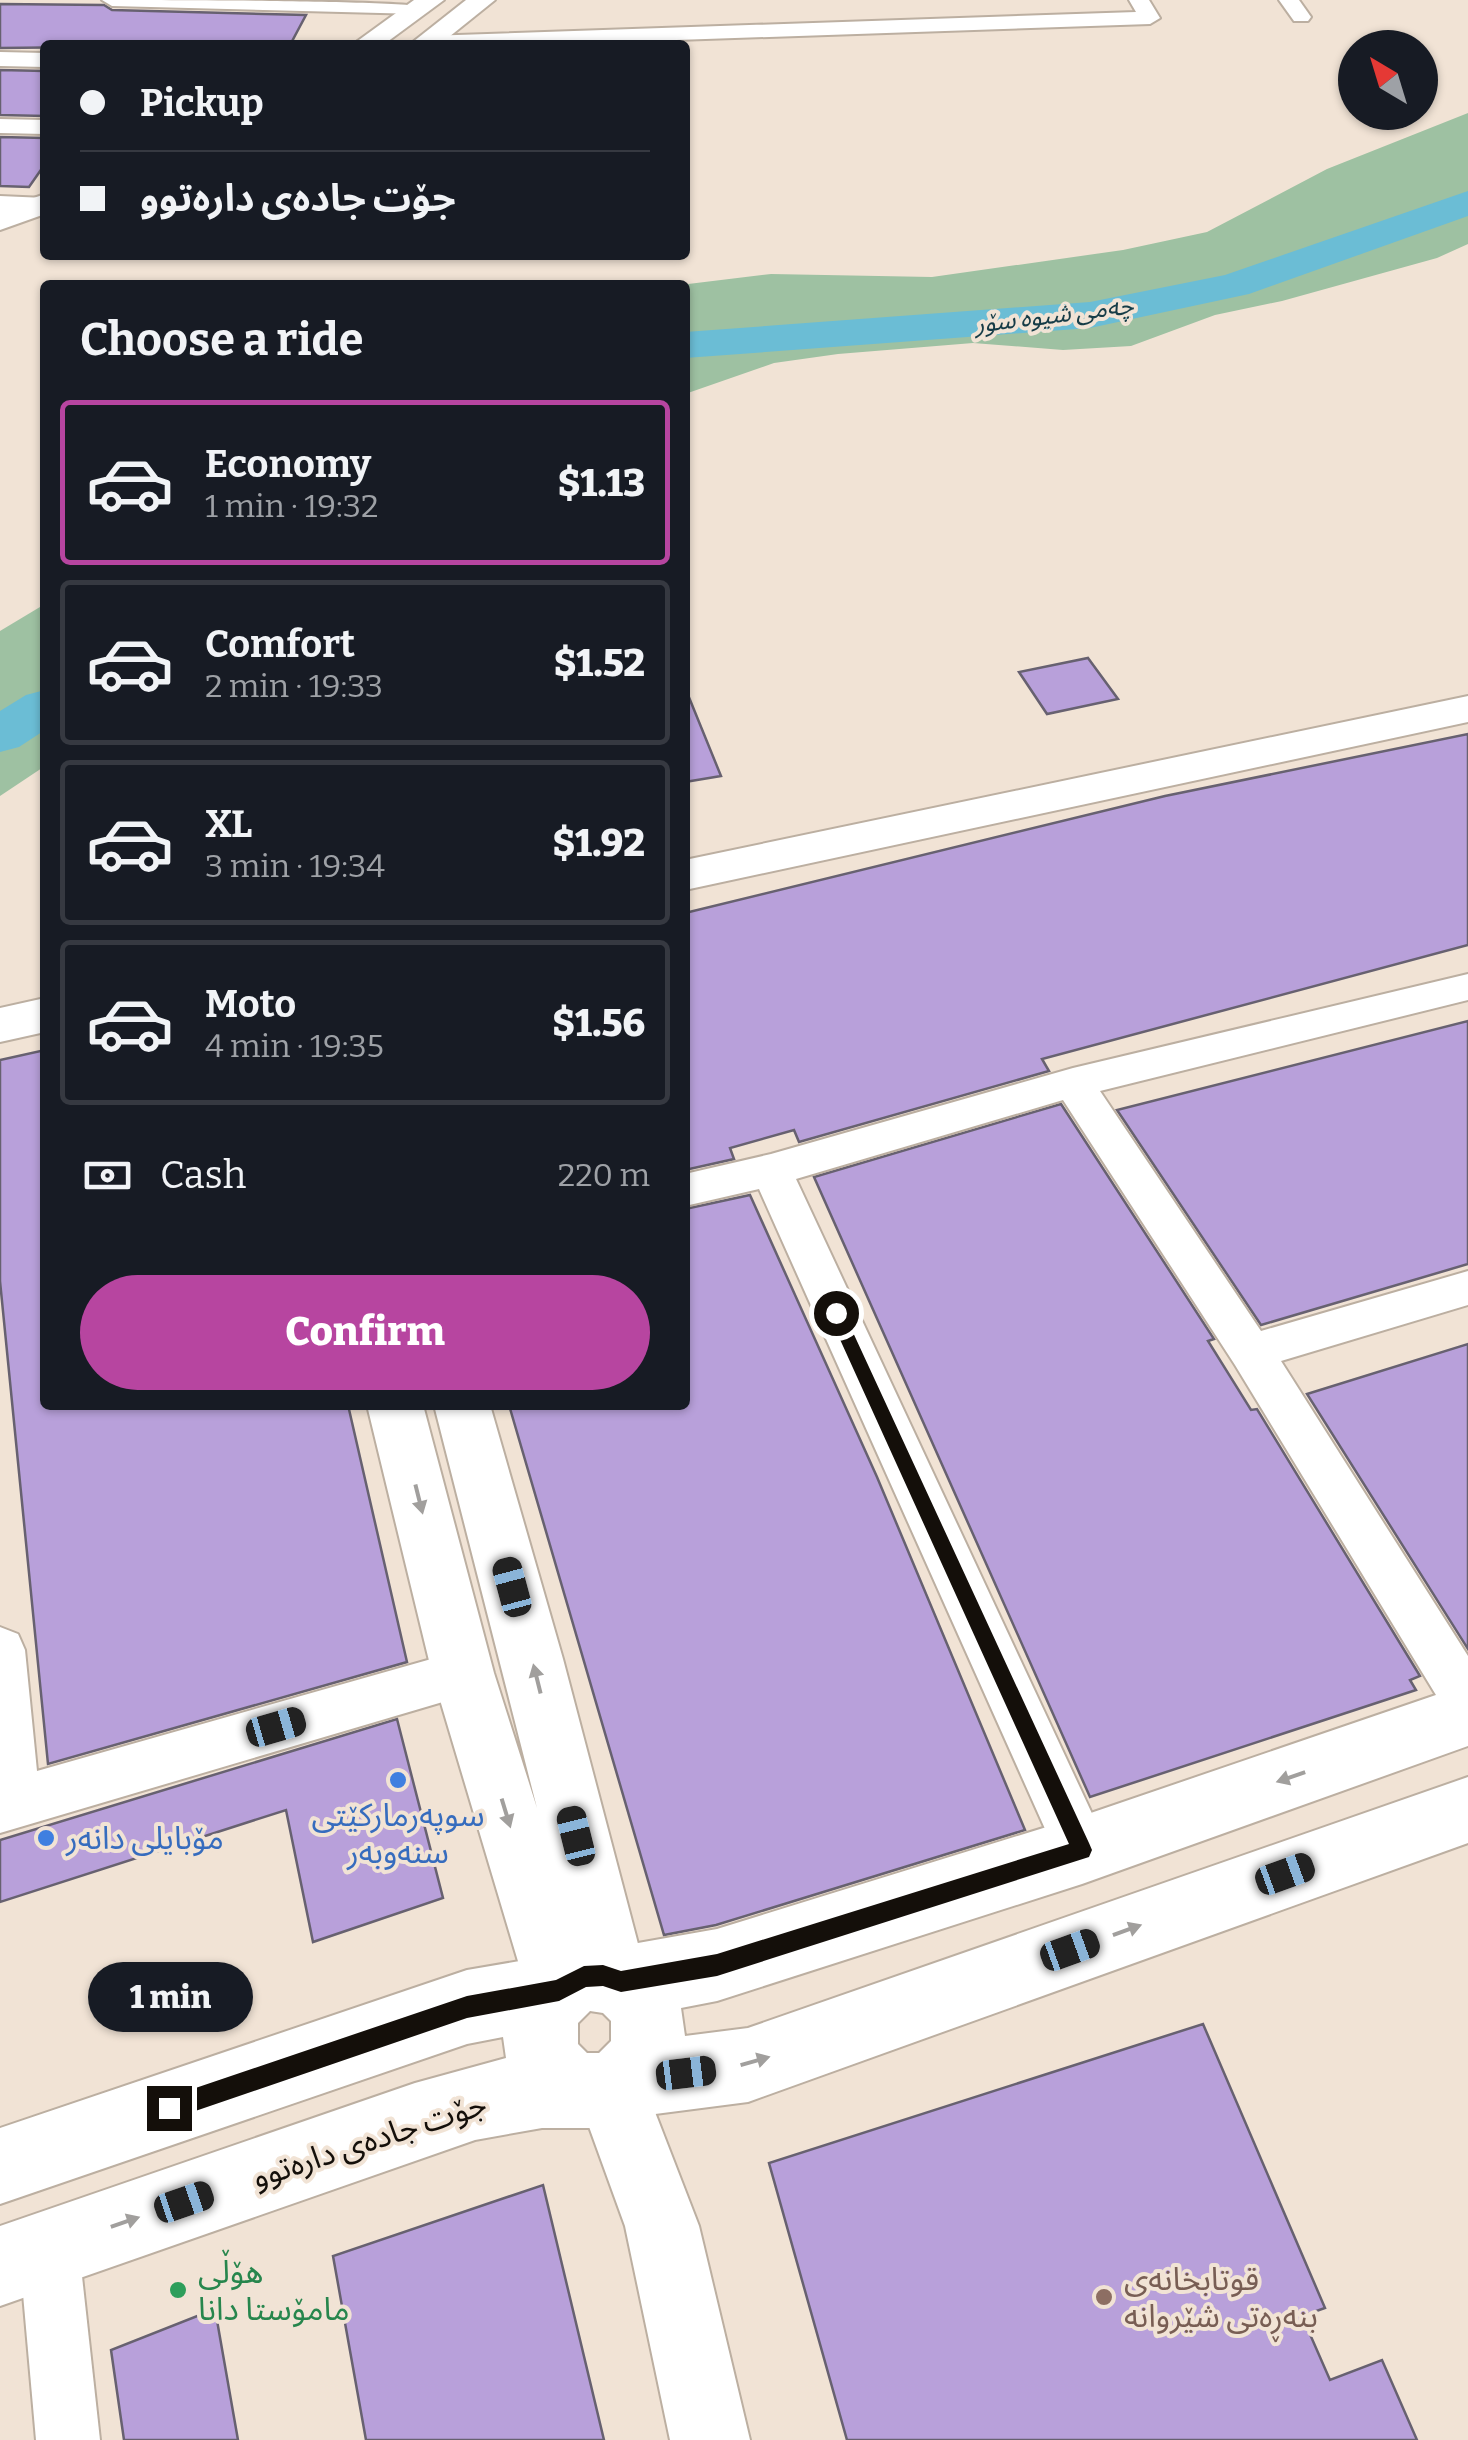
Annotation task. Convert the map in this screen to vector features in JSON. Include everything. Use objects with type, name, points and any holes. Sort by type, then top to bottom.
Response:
[{"type":"main road","points":[[0,2166],[467,2007],[717,1965],[1082,1850],[1468,1715]]},
{"type":"main road","name":"جۆت جادەی دارەتوو","points":[[24,2258],[475,2102],[748,2065],[1468,1810]]},
{"type":"main road","points":[[597,1983],[641,2000],[650,2026],[645,2055],[602,2086],[550,2072],[539,2046],[542,2016],[597,1983]]},
{"type":"street","points":[[112,0],[425,4]]},
{"type":"street","points":[[430,40],[482,0]]},
{"type":"street","points":[[834,0],[841,28]]},
{"type":"street","points":[[986,0],[995,22]]},
{"type":"street","points":[[483,40],[686,26],[841,28],[1150,18],[1140,0]]},
{"type":"street","points":[[371,40],[425,4]]},
{"type":"street","points":[[0,58],[40,60]]},
{"type":"street","points":[[0,126],[40,127]]},
{"type":"street","points":[[0,203],[40,204]]},
{"type":"street","points":[[0,221],[40,205]]},
{"type":"street","points":[[690,875],[1468,709]]},
{"type":"street","points":[[690,1189],[770,1170],[1073,1082],[1468,986]]},
{"type":"street","points":[[0,1025],[40,1016]]},
{"type":"street","points":[[1073,1082],[1251,1352],[1468,1702]]},
{"type":"street","points":[[770,1170],[1082,1850]]},
{"type":"street","points":[[1251,1352],[1468,1288]]},
{"type":"street","points":[[396,1410],[464,1673],[597,1983]]},
{"type":"street","points":[[463,1410],[532,1660],[597,1983]]},
{"type":"street","points":[[0,1650],[7,1805],[464,1673]]},
{"type":"street","points":[[602,2086],[662,2226],[710,2440]]},
{"type":"street","points":[[24,2258],[68,2440]]},
{"type":"green space","points":[[1468,113],[1468,244],[1437,258],[1282,301],[1215,315],[1131,346],[1063,350],[973,343],[838,354],[774,363],[690,392],[690,284],[771,274],[932,277],[1123,250],[1207,232],[1327,169],[1425,130],[1438,130],[1438,125]]},
{"type":"green space","points":[[40,607],[40,769],[0,796],[0,631]]},
{"type":"building","points":[[0,4],[306,15],[293,40],[40,40],[40,48],[0,48]]},
{"type":"building","points":[[0,70],[40,71],[40,116],[0,115]]},
{"type":"building","points":[[0,137],[40,138],[40,171],[29,187],[0,186]]},
{"type":"building","points":[[1088,658],[1118,699],[1047,714],[1019,672]]},
{"type":"building","points":[[690,700],[721,776],[690,781]]},
{"type":"building","points":[[1468,734],[1468,945],[1042,1059],[1049,1071],[799,1142],[794,1130],[730,1148],[734,1159],[690,1169],[690,912],[1165,796]]},
{"type":"building","points":[[1468,1021],[1468,1264],[1261,1325],[1117,1110]]},
{"type":"building","points":[[40,1051],[40,1410],[349,1410],[407,1662],[48,1764],[0,1281],[0,1060]]},
{"type":"building","points":[[1061,1104],[1214,1339],[1208,1341],[1251,1410],[1257,1409],[1420,1676],[1410,1680],[1416,1690],[1090,1797],[814,1177]]},
{"type":"building","points":[[750,1195],[877,1477],[1025,1830],[716,1925],[664,1935],[510,1410],[690,1410],[690,1208]]},
{"type":"building","points":[[1468,1344],[1468,1649],[1307,1394]]},
{"type":"building","points":[[397,1719],[443,1898],[313,1942],[286,1810],[0,1902],[0,1840]]},
{"type":"building","points":[[1203,2024],[1325,2308],[1302,2316],[1330,2380],[1382,2360],[1417,2440],[847,2440],[769,2163]]},
{"type":"building","points":[[543,2185],[604,2440],[366,2440],[333,2256]]},
{"type":"building","points":[[215,2309],[238,2440],[124,2440],[111,2350]]},
{"type":"waterway","name":"چەمی شیوە سۆر","points":[[690,345],[1090,315],[1235,285],[1468,203]]},
{"type":"waterway","name":"چەمی شیوە سۆر","points":[[0,735],[40,709]]},
{"type":"place","name":"سوپەرمارکێتی سنەوبەر","points":[[398,1780]]},
{"type":"place","name":"مۆبایلی دانەر","points":[[46,1838]]},
{"type":"place","name":"هۆڵی مامۆستا دانا","points":[[178,2290]]},
{"type":"place","name":"قوتابخانەی بنەڕەتی شێروانە","points":[[1104,2297]]},
{"type":"route","points":[[169,2108],[467,2007],[559,1990],[584,1976],[603,1976],[621,1982],[717,1965],[1082,1850],[836,1313]]}]
